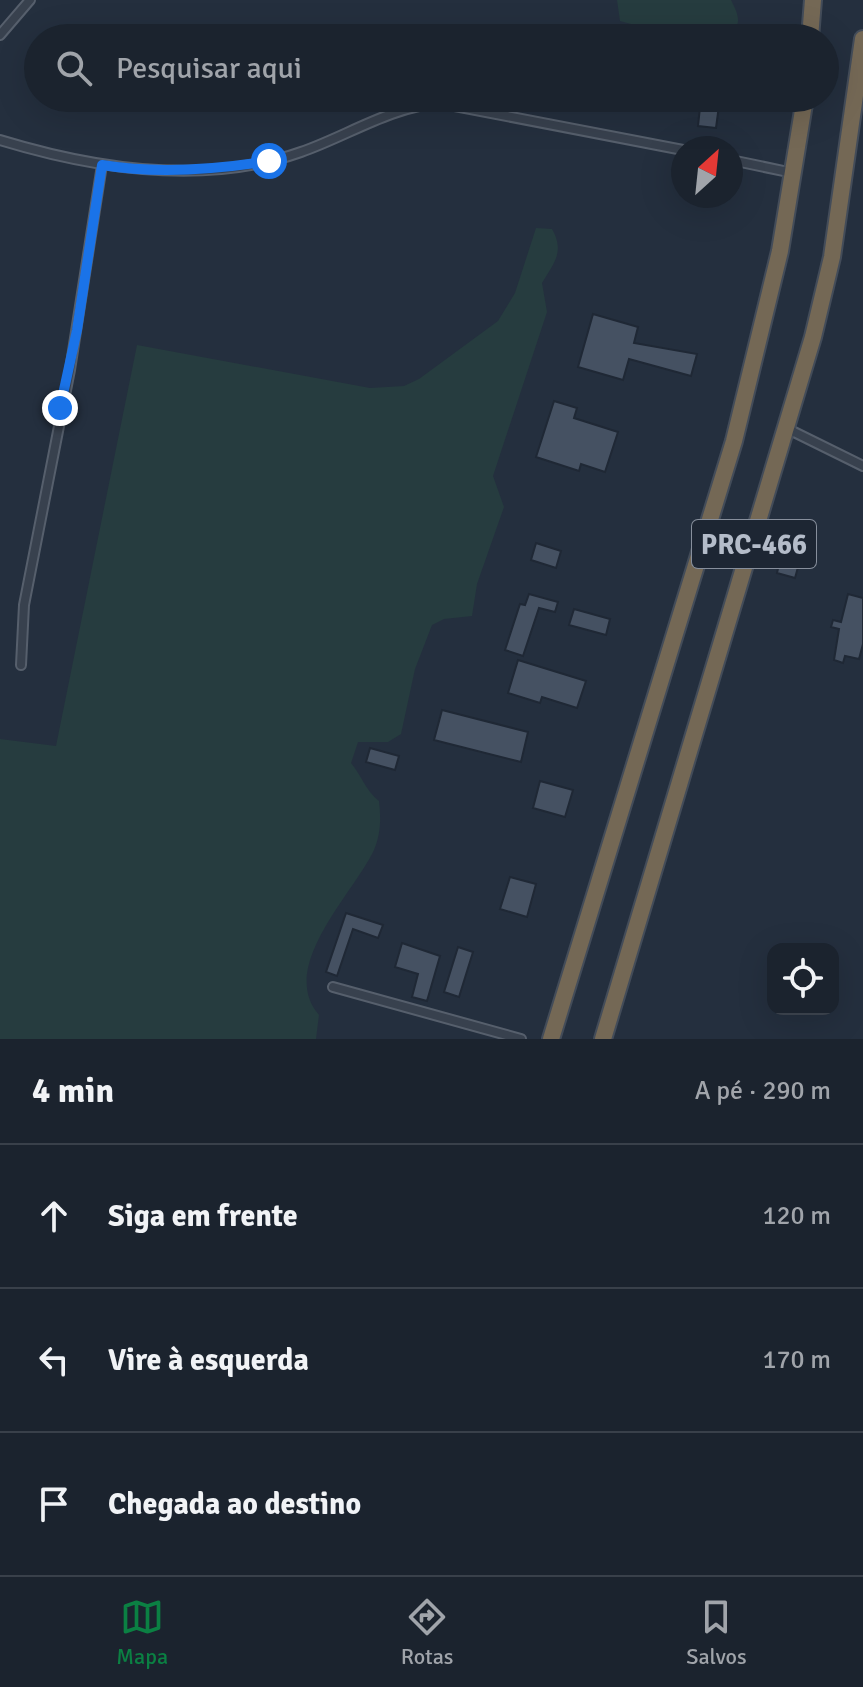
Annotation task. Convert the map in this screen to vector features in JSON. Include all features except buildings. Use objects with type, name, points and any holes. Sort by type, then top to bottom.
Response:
[{"type":"highway","points":[[811,24],[813,0]]},
{"type":"highway","name":"PRC-466","points":[[603,1039],[788,429],[832,257],[860,99],[863,39]]},
{"type":"highway","name":"PRC-466","points":[[551,1039],[734,441],[756,359],[795,173],[803,112]]},
{"type":"street","points":[[0,35],[30,0]]},
{"type":"street","points":[[0,140],[132,170],[182,170],[269,161],[301,152],[400,112]]},
{"type":"street","points":[[486,112],[671,148]]},
{"type":"street","points":[[743,162],[795,173]]},
{"type":"street","points":[[21,665],[24,605],[70,370],[102,165]]},
{"type":"street","points":[[788,429],[863,466]]},
{"type":"street","points":[[333,987],[521,1039]]},
{"type":"green space","points":[[617,0],[731,0],[737,16],[737,24],[631,24],[620,21]]},
{"type":"green space","points":[[536,228],[552,229],[558,251],[542,283],[547,312],[493,476],[504,507],[477,584],[472,616],[444,619],[432,625],[415,669],[401,734],[388,742],[358,742],[351,763],[379,801],[379,832],[374,850],[323,931],[313,953],[307,975],[308,996],[319,1015],[316,1039],[0,1039],[0,739],[56,746],[137,345],[370,388],[404,386],[419,379],[498,321],[515,293]]},
{"type":"route","points":[[60,408],[77,330],[102,165],[132,170],[182,170],[269,161]]}]
